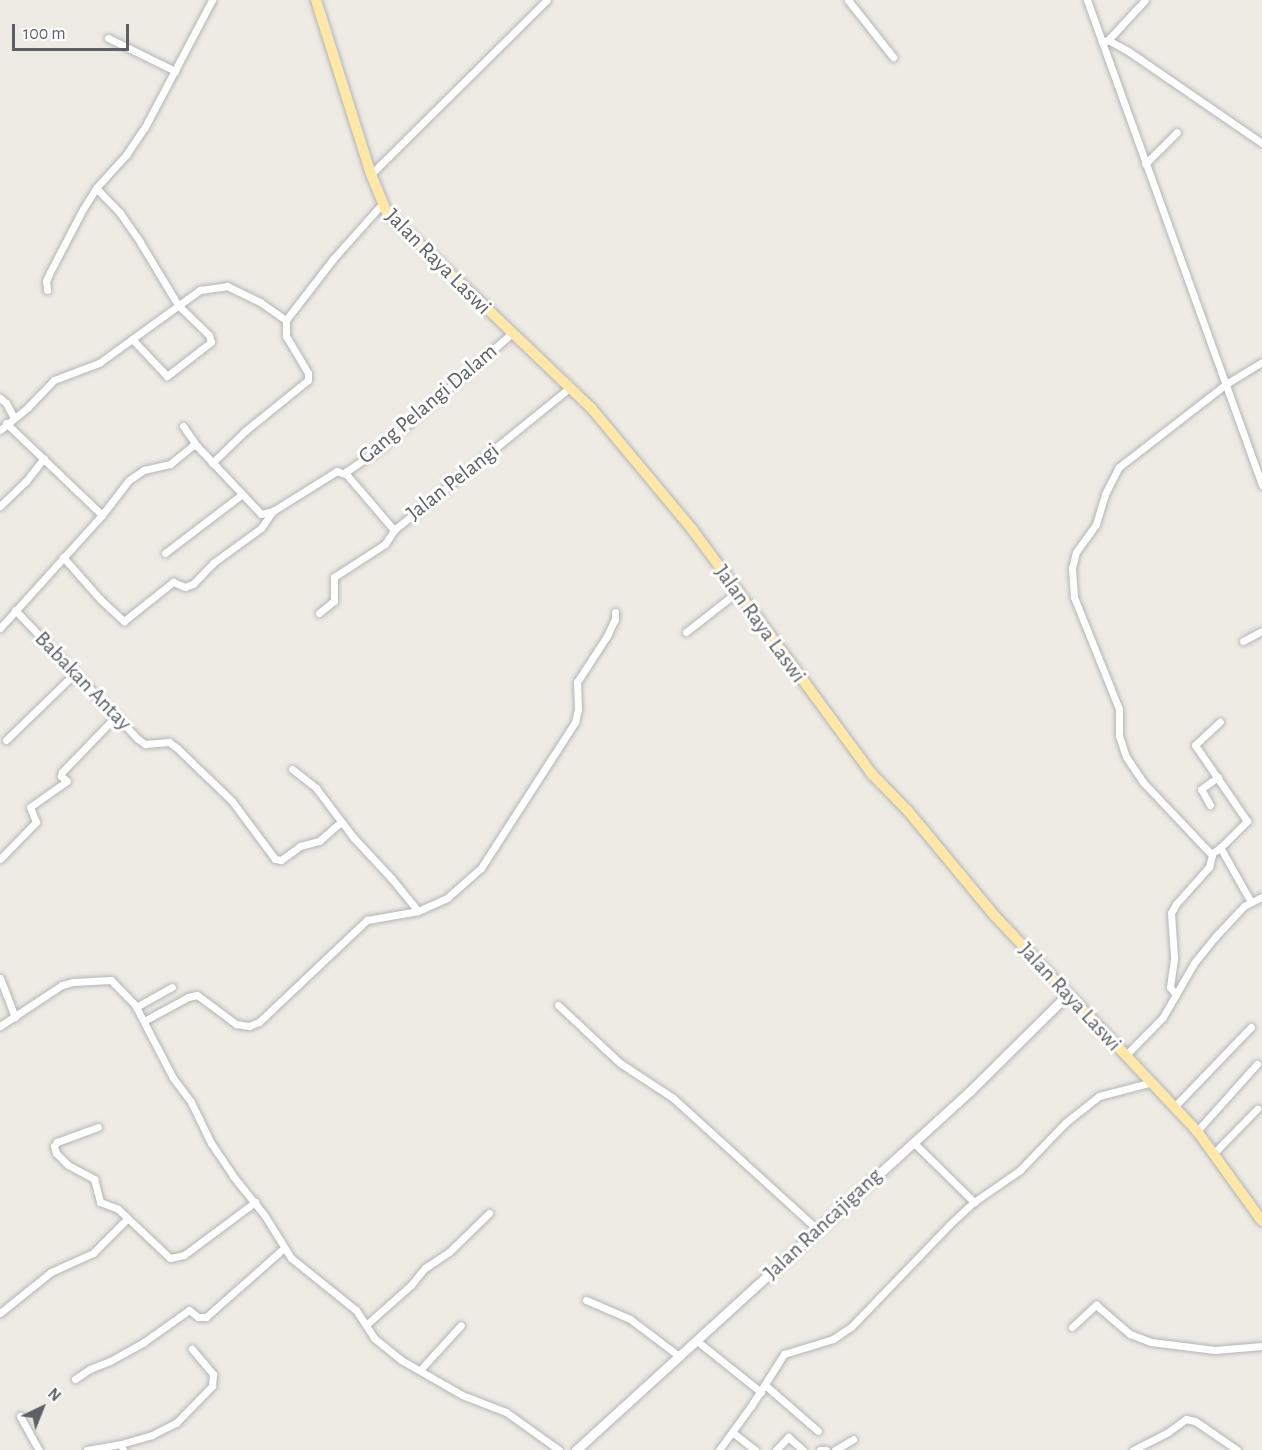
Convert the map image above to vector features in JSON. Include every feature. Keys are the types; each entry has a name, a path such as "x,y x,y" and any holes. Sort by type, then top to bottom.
{"main road":[{"name":"Jalan Raya Laswi","path":"316,0 370,174 382,204 408,236 568,389 592,409 669,498 871,773 908,811 988,908 1067,995 1197,1131 1262,1221"},
{"name":"Jalan Rancajigang","path":"576,1450 1012,1051 1067,995"}],"street":[{"path":"47,290 50,272 96,188 126,155 145,127 212,0"},
{"path":"370,174 547,0"},
{"path":"848,0 893,57"},
{"path":"1087,0 1105,41 1144,164 1262,485"},
{"path":"1105,41 1145,0"},
{"path":"108,38 175,71"},
{"path":"1105,41 1176,81 1261,140"},
{"path":"1144,164 1177,132"},
{"path":"96,188 112,203 133,232 178,305 210,337 211,342 169,376 164,375 132,339"},
{"path":"212,463 245,431 308,380 308,373 286,336 286,320 333,259 382,204"},
{"path":"0,430 54,380 99,363 200,290 227,286 260,302 286,320"},
{"name":"Gang Pelangi Dalam","path":"344,473 378,450 511,334"},
{"path":"1251,902 1216,851 1148,786 1126,757 1119,736 1118,704 1074,597 1071,580 1076,552 1096,524 1106,494 1119,467 1262,362"},
{"name":"Jalan Pelangi","path":"344,473 394,530 568,389"},
{"path":"0,398 6,403 14,418"},
{"path":"6,423 102,515"},
{"path":"183,426 212,463 261,514 273,511 337,471 344,473"},
{"path":"0,628 134,476 144,470 170,464 192,446 197,446"},
{"path":"0,506 26,481 44,458"},
{"path":"165,554 241,495"},
{"path":"63,557 100,599 124,621 173,582 185,587 193,584 213,563 261,528 273,511"},
{"path":"319,613 334,601 334,577 385,544 394,530"},
{"path":"686,632 737,592"},
{"name":"Babakan Antay","path":"15,610 74,674 145,744 173,744 232,801 259,840 278,860 300,846 319,841 341,822"},
{"path":"144,1021 188,997 197,995 236,1024 249,1026 259,1022 368,920 418,911 447,898 485,861 575,722 578,710 577,682 610,630 615,612"},
{"path":"1243,641 1262,632"},
{"path":"6,740 74,674"},
{"path":"0,859 36,822 30,807 67,781 61,776 62,772 116,716"},
{"path":"1174,992 1171,913 1176,904 1209,867 1216,851 1247,821 1196,744 1220,722"},
{"path":"292,769 312,784 341,822 418,911"},
{"path":"1210,805 1201,789 1218,777"},
{"path":"1125,1056 1163,1017 1174,992 1194,963 1239,910 1262,897"},
{"path":"0,978 15,1017"},
{"path":"0,1026 62,985 100,979 111,980 136,1007 173,1078 191,1102 212,1143 233,1176 255,1202 284,1248 303,1269 356,1310 383,1346 401,1360 421,1369 462,1395 506,1412 559,1450"},
{"path":"136,1007 171,987"},
{"path":"558,1005 620,1063 673,1098 817,1229"},
{"path":"1174,1107 1251,1027"},
{"path":"1197,1131 1257,1064"},
{"path":"718,1450 732,1432 756,1388 765,1385 784,1354 833,1339 851,1327 974,1202 1020,1170 1065,1123 1099,1096 1149,1083"},
{"path":"1214,1153 1257,1109"},
{"path":"98,1127 57,1142 55,1150 68,1165 94,1179 100,1202 115,1207 166,1256 176,1258 205,1240 255,1202"},
{"path":"913,1142 974,1202"},
{"path":"366,1325 411,1285 425,1268 449,1252 489,1213"},
{"path":"0,1313 51,1272 96,1251 127,1219"},
{"path":"75,1379 144,1342 189,1311 198,1317 206,1317 284,1248"},
{"path":"586,1300 632,1320 679,1356"},
{"path":"1072,1327 1096,1305 1130,1334 1151,1342 1215,1350 1262,1346"},
{"path":"421,1369 461,1325"},
{"path":"697,1341 756,1388"},
{"path":"87,1450 122,1447 176,1423 212,1386 213,1374 192,1348"},
{"path":"765,1385 818,1431"},
{"path":"20,1416 39,1450"},
{"path":"1133,1450 1168,1432 1186,1419 1191,1419 1237,1450"},
{"path":"732,1432 755,1450"},
{"path":"776,1450 788,1437 803,1450"},
{"path":"835,1450 853,1439"},
{"path":"820,1450 826,1450"}]}
